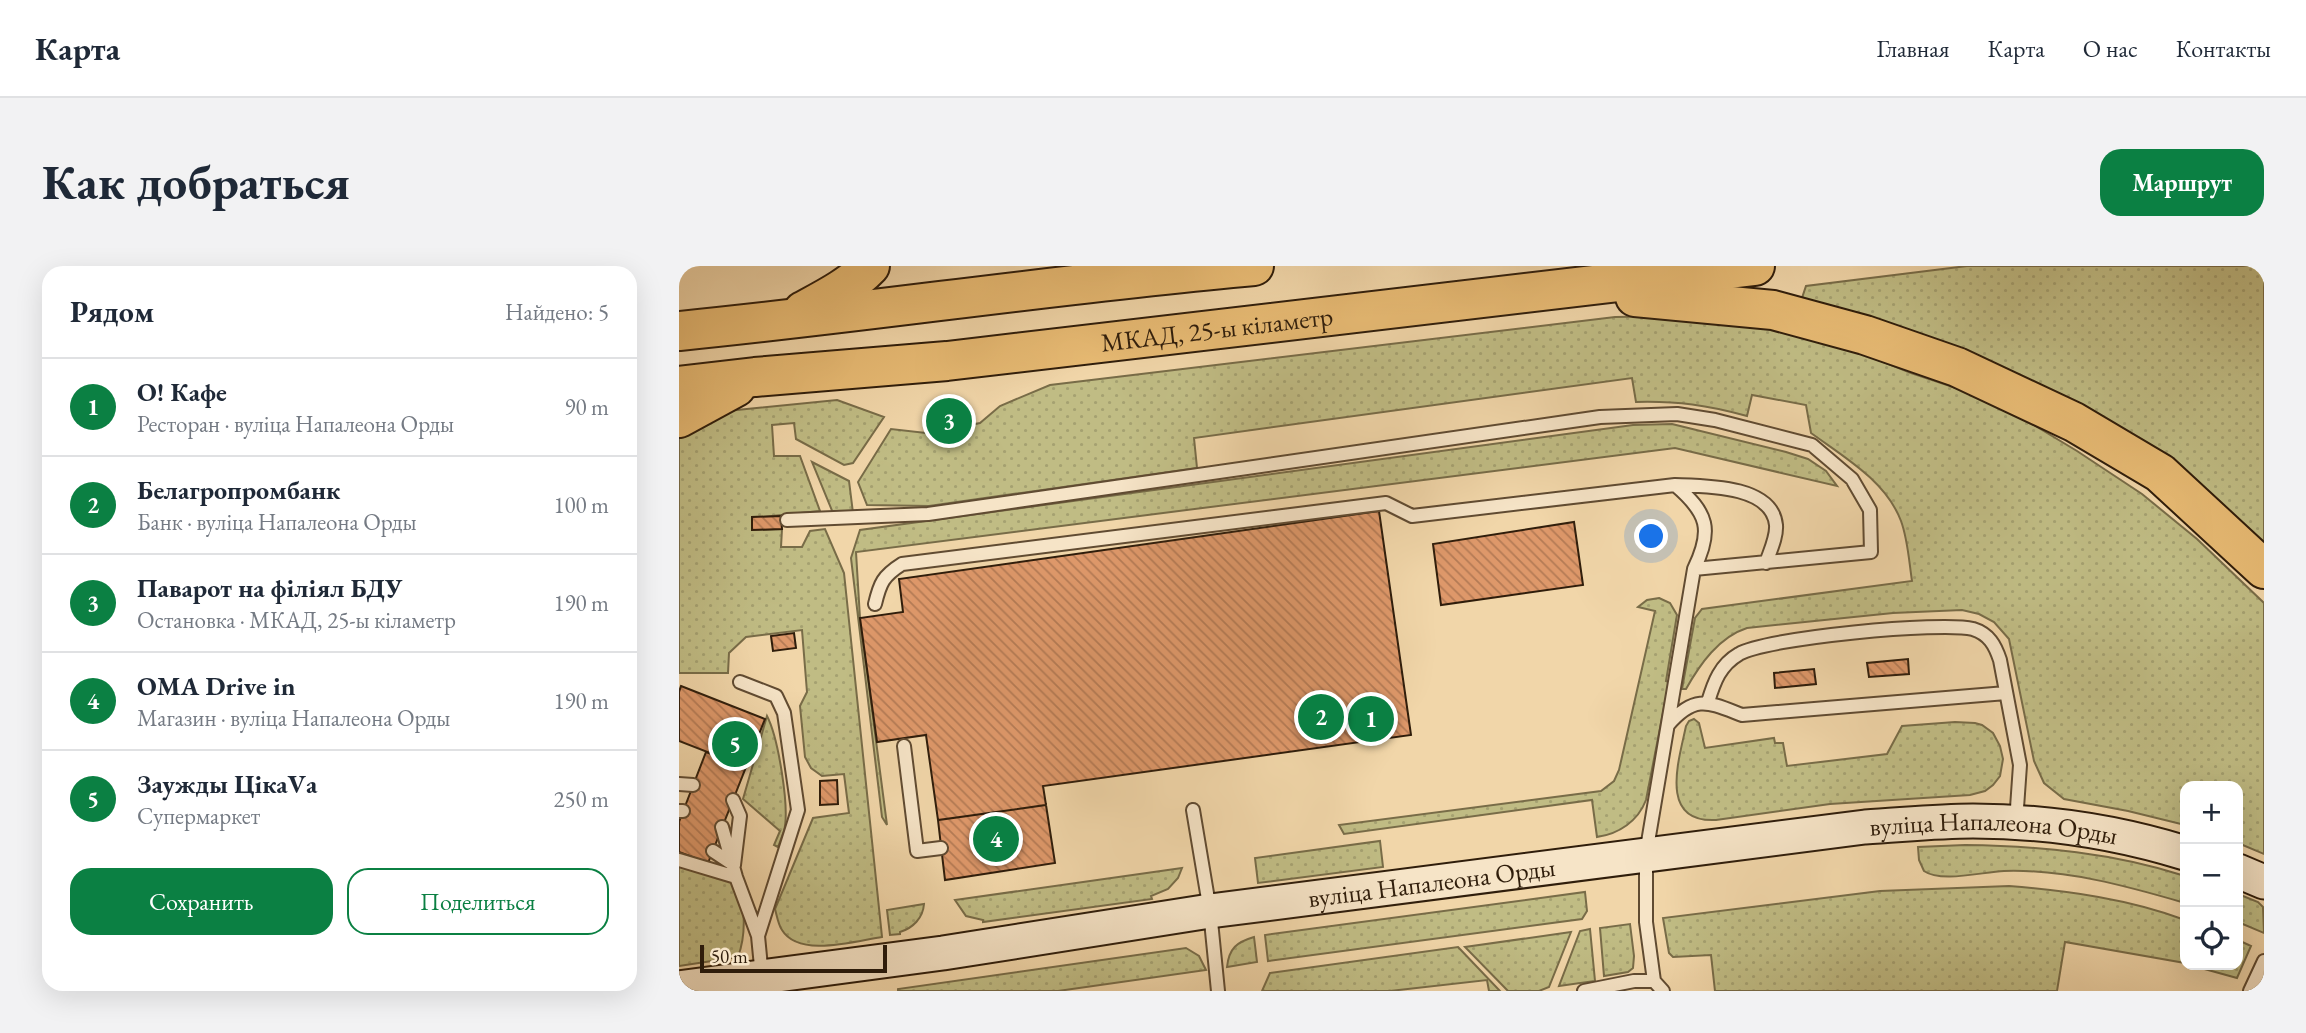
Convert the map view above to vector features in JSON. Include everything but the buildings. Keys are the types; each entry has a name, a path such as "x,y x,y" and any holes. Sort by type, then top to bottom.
{"highway":[{"path":"786,320 840,291 858,279 870,266"},
{"path":"1066,266 1133,277"},
{"path":"679,331 1133,277 1254,266"},
{"name":"МКАД, 25-ы кіламетр","path":"679,386 947,361 1755,266"},
{"path":"1560,290 1773,310 1865,335 1957,367 2074,422 2160,473 2264,569"},
{"path":"679,418 755,377"}],"street":[{"name":"вуліца Напалеона Орды","path":"679,988 763,984 1210,911 1854,828 1970,821 2016,822 2098,832 2180,852"},
{"path":"2243,873 2264,882"}],"lane":[{"path":"787,520 928,514 1600,417 1677,414 1715,420 1812,445 1852,479 1870,510 1871,552 1694,569"},
{"path":"875,604 886,574 902,564 1386,503 1412,516 1675,485 1709,486 1761,500 1772,510 1776,527 1766,563"},
{"path":"1663,991 1654,981 1646,922 1646,854 1694,569 1703,550 1705,536 1704,520 1696,502 1675,485"},
{"path":"1708,702 1716,675 1737,655 1753,648 1772,643 1843,635 1946,627 1973,629 1986,635 1996,649 2006,693 2019,765 2016,822"},
{"path":"740,682 776,696 785,713 798,810 758,936"},
{"path":"1668,725 1680,712 1708,702 1742,715 2006,693"},
{"path":"904,746 917,851 935,848"},
{"path":"679,785 693,785"},
{"path":"733,800 740,816 735,871"},
{"path":"1193,810 1210,911 1218,991"},
{"path":"722,827 758,936 763,984"},
{"path":"713,851 735,871"},
{"path":"679,860 735,871"},
{"path":"2250,991 2264,961"},
{"path":"1584,991 1654,981"}],"shaded area":[{"path":"1967,266 2264,266 2264,556 2199,498 1839,314 1802,298 1806,286"},
{"path":"1679,316 1762,327 1851,349 1977,395 2077,451 2142,494 2197,539 2264,603 2264,854 2243,845 2243,781 2180,781 2180,824 2064,799 2044,783 2034,761 2009,639 1994,622 1979,614 1962,610 1893,613 1747,628 1719,645 1697,670 1686,689 1682,689 1695,618 1702,609 1912,581 1905,536 1894,507 1863,471 1811,433 1806,405 1752,395 1747,416 1692,404 1636,402 1632,378 1194,438 1197,468 929,506 867,505 858,482 891,429 926,433 980,423 1000,406 1050,385 1615,317"},
{"path":"837,400 884,417 853,463 844,465 796,439 794,423 772,425 774,456 800,456 820,511 752,518 753,530 782,529 781,547 802,547 810,531 825,529 844,573 882,937 814,946 790,939 781,928 775,909 813,818 849,813 844,774 822,776 811,768 805,757 800,706 807,692 802,630 746,637 729,653 728,673 679,673 679,434 727,411"},
{"path":"1672,424 1808,459 1826,471 1837,486 1675,448 856,552 860,618 887,825 882,817 851,558 860,530 1633,425"},
{"path":"812,462 849,481 853,513 833,513"},
{"path":"1659,598 1670,603 1677,615 1666,681 1669,682 1646,800 1638,814 1627,825 1613,833 1597,837 1592,800 1344,834 1339,825 1601,791 1614,781 1619,770 1655,611 1638,607 1647,600"},
{"path":"767,716 775,740 784,790 784,831 778,847 774,845 780,831 743,799"},
{"path":"1694,719 1699,723 1705,748 1774,738 1775,743 1783,743 1787,766 1887,754 1902,726 1955,722 1982,725 1993,733 2003,759 2000,776 1993,785 1985,791 1970,795 1830,804 1716,820 1698,818 1686,811 1679,801 1677,787 1677,771 1686,726"},
{"path":"1380,841 1383,867 1258,883 1255,858"},
{"path":"1918,847 2021,847 2104,856 2180,875 2180,902 2118,885 2050,873 2004,871 1951,877 1931,874 1924,871 1919,860"},
{"path":"679,862 724,875 735,884 742,904 744,927 738,957 679,966"},
{"path":"1182,868 1178,878 1168,889 1151,896 1152,899 983,922 966,916 955,900"},
{"path":"2009,886 2099,897 2142,907 2180,918 2180,962 2065,942 2057,991 1715,991 1711,955 1673,957 1669,953 1663,918 1880,891"},
{"path":"1585,892 1587,911 1582,919 1268,961 1265,935"},
{"path":"2243,896 2263,907 2264,933 2243,924"},
{"path":"924,904 922,914 913,925 900,934 890,935 887,910"},
{"path":"1630,924 1633,968 1628,972 1604,976 1600,928"},
{"path":"1590,929 1595,981 1559,986 1580,931"},
{"path":"1571,932 1549,987 1539,991 1508,991 1465,947"},
{"path":"1254,937 1257,962 1227,967 1235,947"},
{"path":"2243,942 2251,946 2243,964"},
{"path":"1458,947 1500,991 1489,991 1487,980 1390,991 1262,991 1270,973"},
{"path":"1186,948 1199,956 1206,970 1058,991 898,991 898,989"},
{"path":"2208,970 2240,970 2237,978"}],"place":[{"name":"Паварот на філіял БДУ","path":"949,421"},
{"name":"Белагропромбанк","path":"1321,717"},
{"name":"О! Кафе","path":"1371,719"},
{"name":"Заужды ЦікаVа","path":"735,744"},
{"name":"OMA Drive in","path":"996,839"}]}
